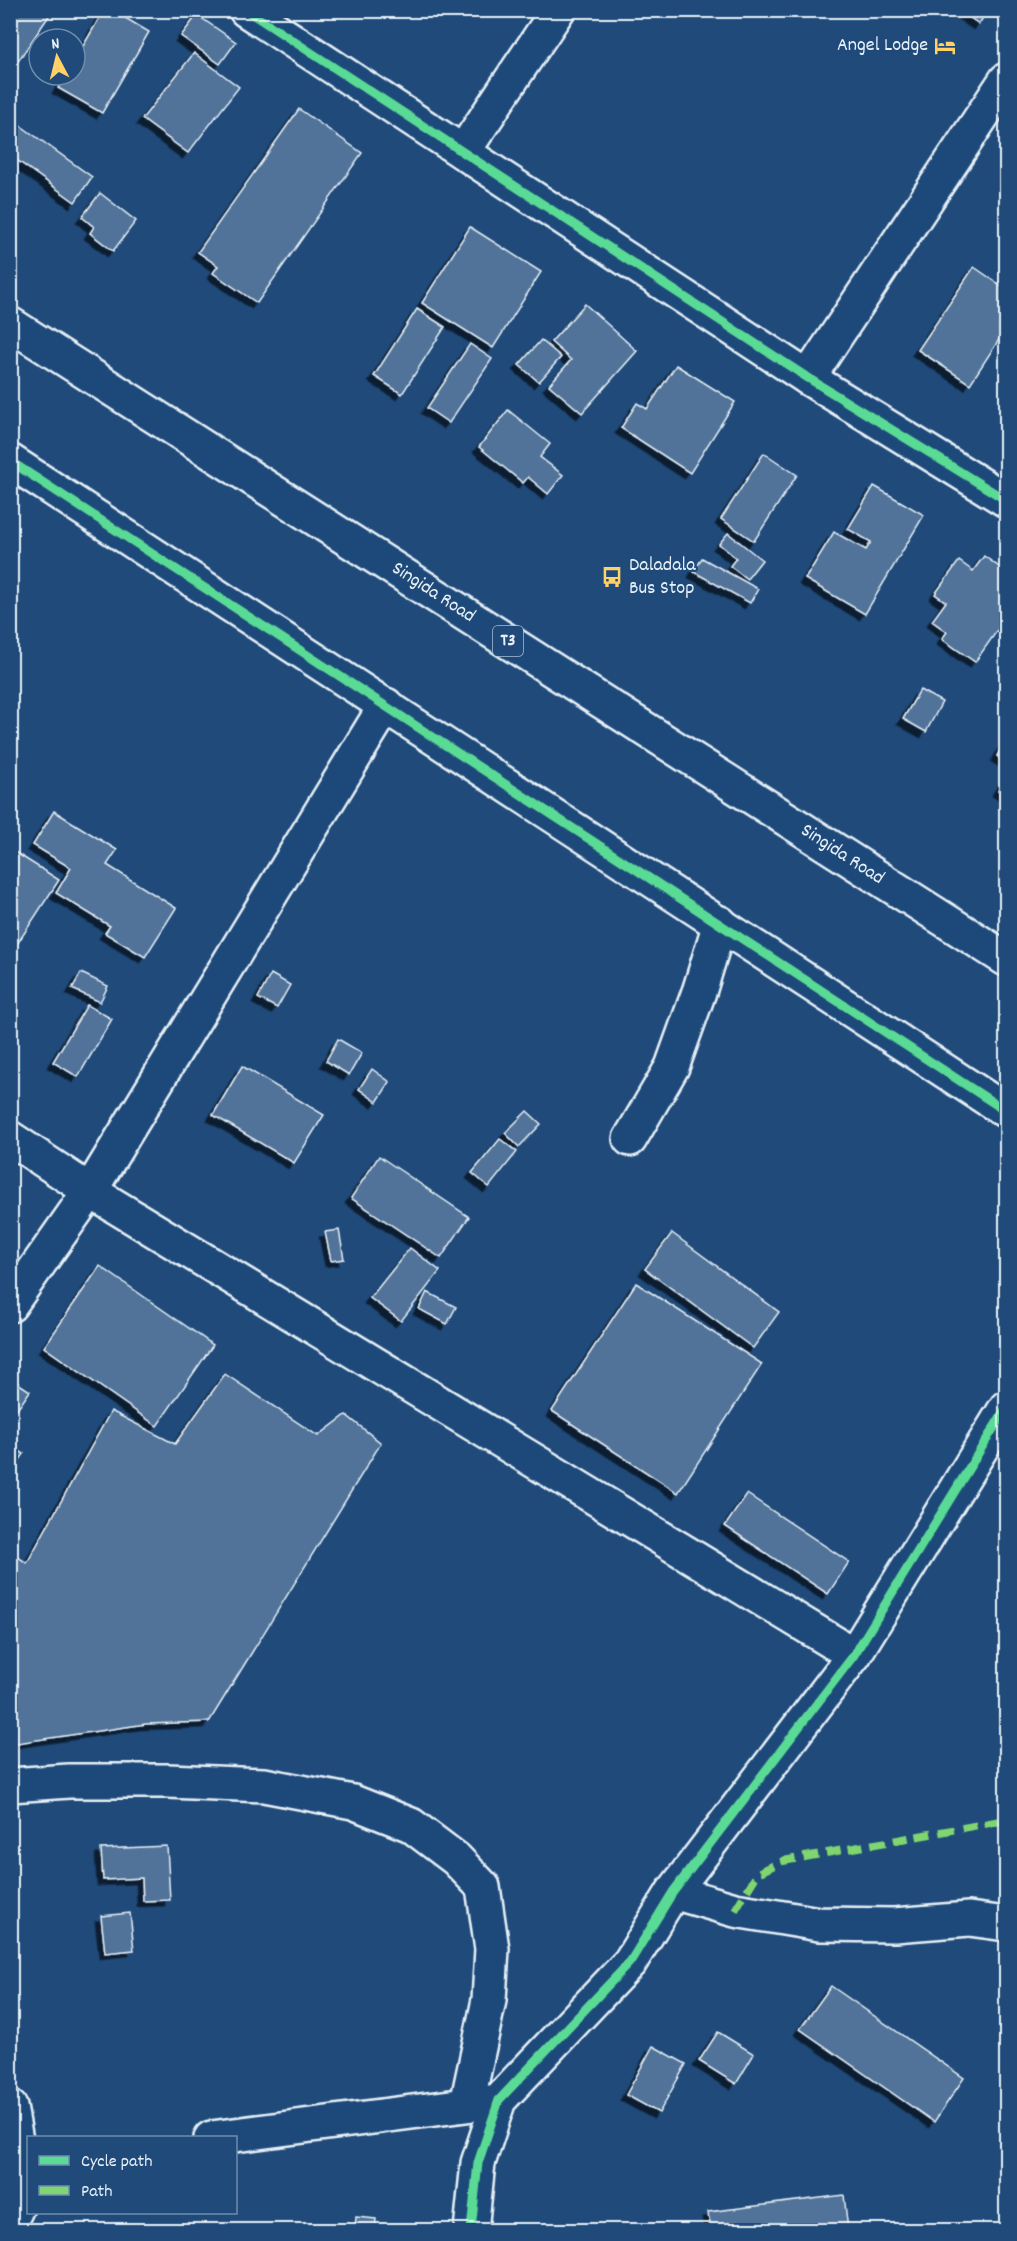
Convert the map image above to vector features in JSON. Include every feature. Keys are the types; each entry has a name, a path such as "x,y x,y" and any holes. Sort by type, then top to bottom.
{"main road":[{"path":"246,10 808,378 1006,500"},
{"path":"463,152 558,10"},
{"path":"808,378 1006,80"},
{"name":"Singida Road","path":"10,324 1006,959"},
{"path":"10,462 1006,1111"},
{"path":"10,1305 90,1191 386,705"},
{"path":"630,1139 672,1067 700,989 720,923"},
{"path":"10,1138 90,1191 854,1655"},
{"path":"227,2136 483,2102 630,1962 673,1892 854,1655 1006,1408"},
{"path":"10,1785 69,1780 168,1780 264,1785 353,1802 411,1825 456,1859 483,1887 492,1949 489,2000 479,2056 483,2102 471,2230"},
{"path":"673,1892 735,1910 819,1924 894,1925 969,1919 1006,1924"},
{"path":"10,2107 27,2189 10,2222"}],"building":[{"path":"10,10 53,10 41,27 27,27 27,48 10,73"},
{"path":"104,10 112,10 149,32 102,113 58,88 87,87 87,39"},
{"path":"959,10 988,10 979,24"},
{"path":"197,15 236,42 220,64 181,36"},
{"path":"194,53 239,87 188,153 142,119"},
{"path":"299,109 362,153 257,303 213,273 218,266 198,252"},
{"path":"10,118 92,177 75,202 10,155"},
{"path":"100,193 136,221 113,251 90,233 94,227 82,217"},
{"path":"470,227 541,272 493,348 422,303"},
{"path":"974,267 1006,289 1006,329 970,384 918,350"},
{"path":"585,304 637,351 582,413 549,385 571,360 551,342"},
{"path":"417,309 445,327 402,394 374,376"},
{"path":"541,340 561,357 539,382 519,365"},
{"path":"470,344 492,359 449,423 427,408"},
{"path":"676,365 735,402 690,473 621,428 637,403 647,409"},
{"path":"508,410 550,444 540,457 563,475 548,494 528,477 523,483 479,447"},
{"path":"764,453 797,475 754,541 721,519"},
{"path":"874,486 924,515 865,614 805,579 834,532 866,550 871,542 848,529"},
{"path":"728,533 762,560 747,579 730,566 736,558 719,544"},
{"path":"984,556 1006,572 1006,618 975,662 942,639 947,632 932,621 946,602 935,594 959,561 973,571"},
{"path":"702,558 758,589 750,603 694,572"},
{"path":"920,690 942,702 926,732 903,719"},
{"path":"1006,740 1006,762 997,756"},
{"path":"1006,776 1006,796 998,790"},
{"path":"54,811 117,850 107,865 176,908 145,957 105,933 110,926 56,893 71,868 33,845"},
{"path":"10,849 59,880 10,955"},
{"path":"81,973 108,986 100,1002 72,989"},
{"path":"271,974 290,985 277,1008 258,998"},
{"path":"87,1005 112,1019 78,1077 53,1062"},
{"path":"338,1039 362,1053 349,1075 326,1061"},
{"path":"242,1066 324,1115 294,1163 213,1115"},
{"path":"372,1069 390,1082 377,1102 359,1089"},
{"path":"527,1111 541,1124 519,1147 505,1133"},
{"path":"500,1139 517,1152 489,1187 472,1173"},
{"path":"379,1156 469,1217 441,1258 351,1198"},
{"path":"339,1230 344,1259 331,1261 325,1232"},
{"path":"672,1233 779,1312 753,1348 645,1269"},
{"path":"410,1248 440,1271 401,1321 370,1298"},
{"path":"100,1266 213,1345 157,1426 44,1347"},
{"path":"636,1283 762,1364 678,1493 552,1411"},
{"path":"427,1292 456,1307 447,1324 419,1309"},
{"path":"225,1374 318,1436 346,1415 381,1443 209,1722 146,1724 10,1744 10,1552 27,1563 111,1411 175,1444"},
{"path":"10,1378 30,1391 10,1420"},
{"path":"10,1445 24,1454 10,1474"},
{"path":"747,1494 849,1562 828,1594 725,1526"},
{"path":"167,1846 170,1900 143,1901 142,1878 103,1880 101,1849"},
{"path":"130,1913 134,1950 105,1953 101,1916"},
{"path":"831,1986 964,2078 934,2122 800,2029"},
{"path":"718,2032 754,2054 736,2084 699,2061"},
{"path":"653,2046 686,2064 659,2113 626,2095"},
{"path":"844,2195 848,2230 710,2230 708,2212"},
{"path":"356,2217 376,2219 375,2230 355,2230"}],"marked path":[{"path":"735,1910 758,1873 783,1861 1006,1820"}],"cycle path":[{"path":"246,10 808,378 1006,500"},
{"path":"10,461 1006,1111"},
{"path":"471,2230 478,2163 499,2100 630,1962 673,1892 854,1655 1006,1408"}],"place":[{"name":"Angel Lodge","path":"945,46"},
{"name":"Daladala Bus Stop","path":"612,577"}]}
